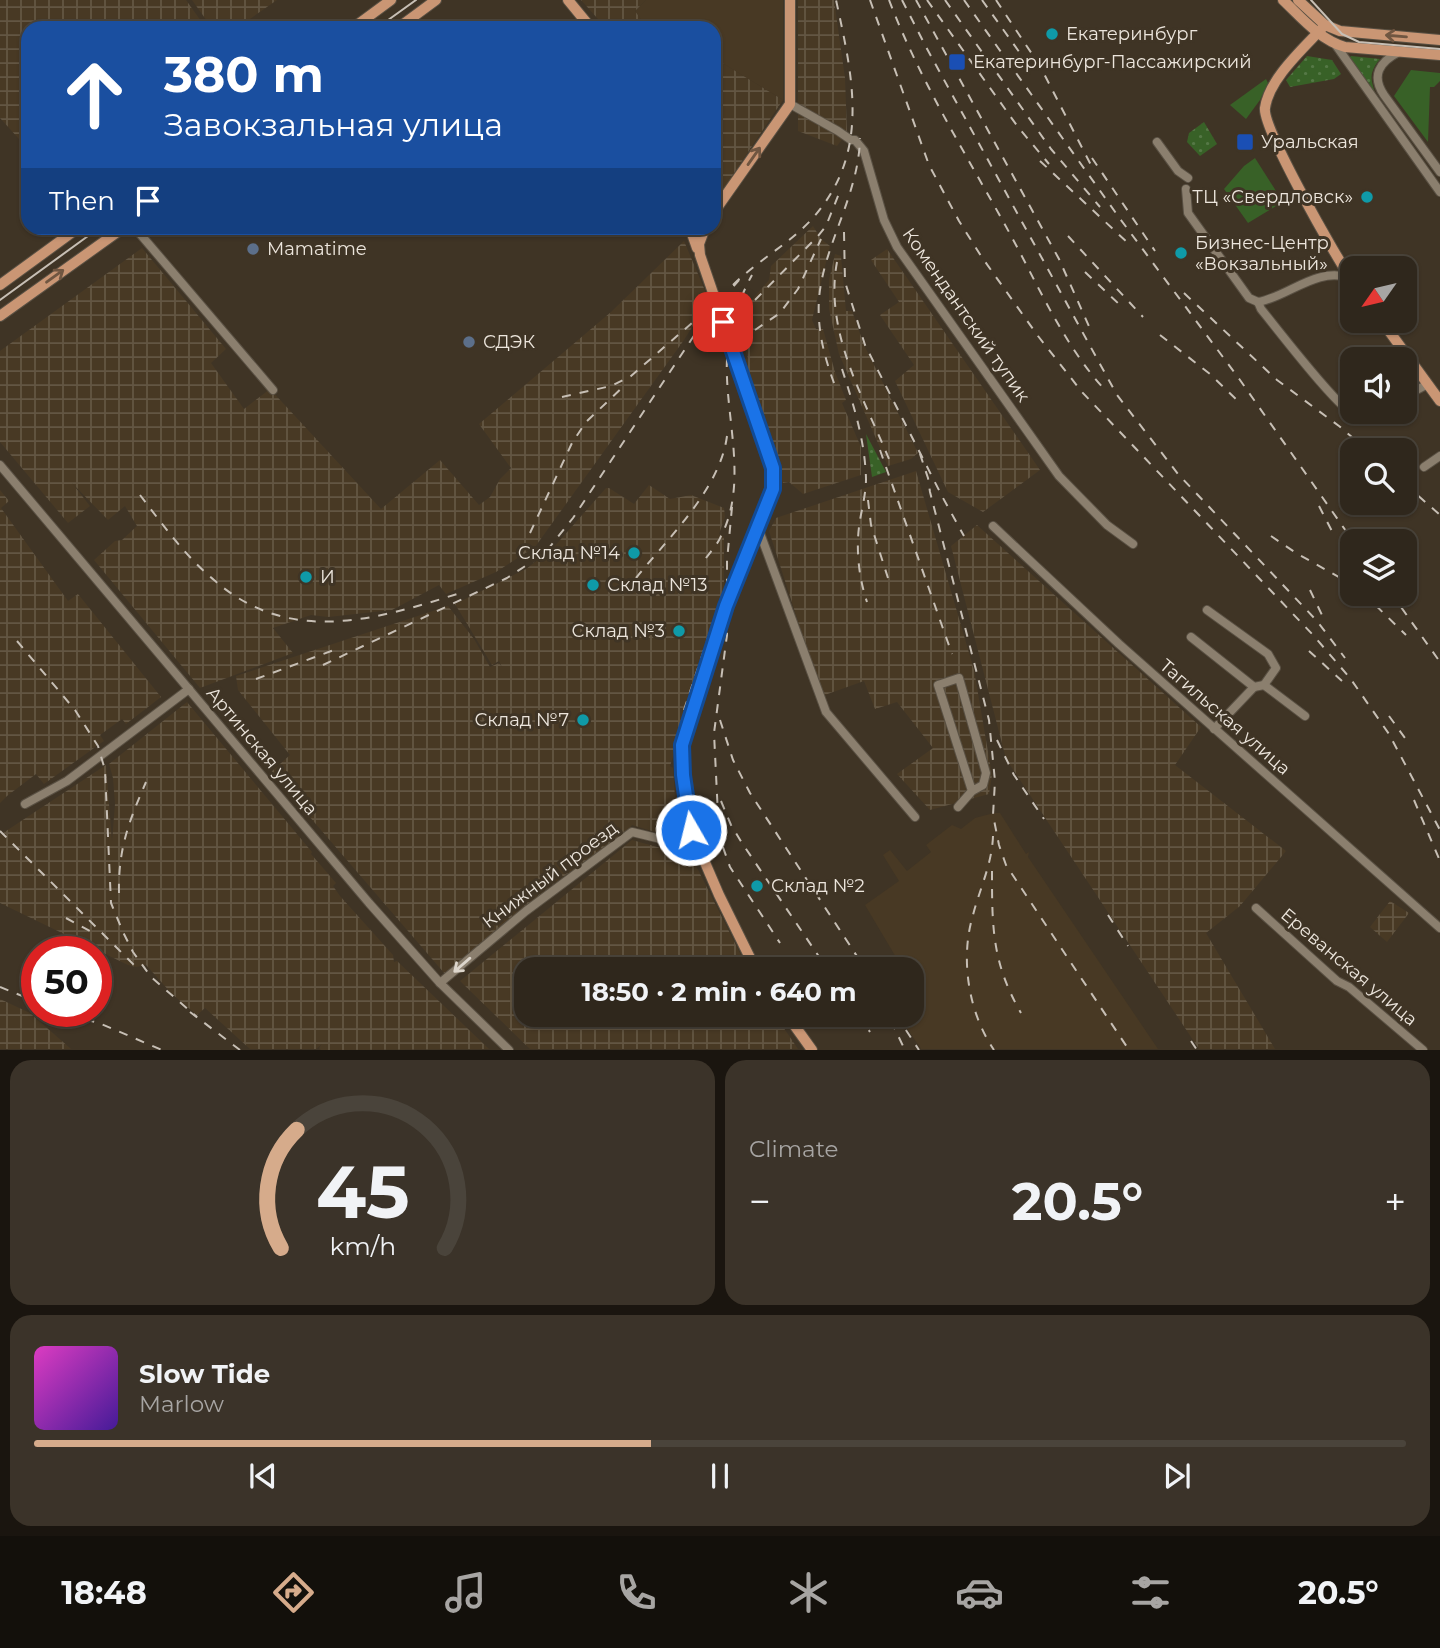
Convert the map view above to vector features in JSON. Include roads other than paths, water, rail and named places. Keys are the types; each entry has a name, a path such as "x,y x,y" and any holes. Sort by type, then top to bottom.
{"main road":[{"path":"362,21 391,0"},
{"path":"568,0 585,21"},
{"path":"721,202 790,104 790,0"},
{"path":"1283,0 1322,29 1440,40"},
{"path":"1298,0 1335,44 1440,55"},
{"path":"407,21 433,1"},
{"path":"1322,29 1276,82 1268,96 1265,113 1281,154 1340,260"},
{"path":"0,285 68,235"},
{"path":"0,316 113,235"},
{"path":"693,235 773,468 773,489 726,606 682,745 683,775 691,830 750,957"},
{"path":"700,255 699,244 702,235"},
{"path":"1391,333 1440,401"},
{"path":"796,1027 812,1049"}],"street":[{"path":"1335,44 1440,192"},
{"path":"1400,51 1385,60 1377,72 1377,83 1440,172"},
{"path":"1375,102 1384,95"},
{"name":"Комендантский тупик","path":"790,104 855,140 864,151 884,220 897,247 1061,479 1107,524 1133,544"},
{"path":"1157,142 1178,171 1188,178"},
{"path":"1186,189 1188,213 1243,289 1258,302 1318,380 1340,403"},
{"path":"141,235 273,390"},
{"path":"1258,302 1312,280 1340,275"},
{"path":"1417,390 1428,384"},
{"path":"1424,467 1440,456"},
{"name":"Артинская улица","path":"0,464 354,886 440,983 509,1049"},
{"path":"757,525 826,712 915,817"},
{"name":"Тагильская улица","path":"993,526 1119,644 1440,928"},
{"path":"1207,610 1268,654 1276,668 1264,685 1254,687 1214,729"},
{"path":"1191,637 1254,687"},
{"path":"958,807 972,791 983,785 986,773 959,678 938,685 972,791"},
{"path":"1264,685 1305,716"},
{"path":"25,804 67,781 189,689"},
{"name":"Книжный проезд","path":"440,983 526,911 632,832 666,840 691,830"},
{"name":"Ереванская улица","path":"1256,908 1337,981 1349,987 1423,1049"}],"tram line":[{"path":"387,21 416,0"},
{"path":"1311,0 1342,34 1359,42 1440,49"},
{"path":"0,300 89,235"}],"railway":[{"path":"733,285 812,219 831,194 843,168 850,141 851,86 836,0"},
{"path":"870,0 929,165 981,256 1082,392 1313,635 1350,678 1389,734 1440,830"},
{"path":"889,0 930,89 1064,335 1106,391"},
{"path":"902,0 1117,395 1178,474 1317,621 1345,658"},
{"path":"916,0 1059,259 1092,333"},
{"path":"927,0 1018,127 1049,164"},
{"path":"945,0 1051,149 1100,207"},
{"path":"964,0 1118,216 1240,380 1345,529"},
{"path":"982,0 1030,67"},
{"path":"996,0 1040,66 1093,169"},
{"path":"834,383 822,342 819,299 827,260 854,180 860,138"},
{"path":"1092,158 1155,251"},
{"path":"1040,161 1129,244"},
{"path":"755,300 826,226 840,191"},
{"path":"844,232 845,282 865,345 964,536"},
{"path":"1068,236 1143,317"},
{"path":"755,330 780,313 798,289 821,239"},
{"path":"837,262 834,288 841,338 848,363 889,459"},
{"path":"1085,272 1120,305"},
{"path":"706,558 720,539 729,518 733,498 734,458 727,378 728,351 736,312 752,275"},
{"path":"323,665 507,578 549,548 573,518 703,322 739,280"},
{"path":"1184,293 1277,380 1353,438"},
{"path":"562,397 611,386 631,376 700,316"},
{"path":"1160,335 1210,374 1241,404"},
{"path":"842,369 864,451 866,485 858,546 860,574 867,602"},
{"path":"530,533 572,443 586,422 626,384"},
{"path":"636,578 704,493 722,456 727,436"},
{"path":"880,450 952,654"},
{"path":"920,454 989,720 995,781 993,815 1006,865 1129,1050"},
{"path":"140,495 203,571 242,600 271,613 301,620 331,622 362,619 457,594"},
{"path":"1417,495 1440,515"},
{"path":"868,500 871,525 888,578"},
{"path":"1319,506 1335,537"},
{"path":"732,507 727,561 727,635 714,733 719,836 730,867 780,943"},
{"path":"1271,536 1340,578"},
{"path":"1310,590 1322,615"},
{"path":"684,710 722,596"},
{"path":"1376,606 1406,635"},
{"path":"1400,606 1440,662"},
{"path":"17,641 75,710 98,746 105,770 111,903 123,932 151,977 197,1017"},
{"path":"256,679 334,650"},
{"path":"1309,651 1342,681"},
{"path":"1389,716 1405,738"},
{"path":"720,720 733,760 750,793 857,957"},
{"path":"997,740 1014,775 1044,819"},
{"path":"119,893 120,863 126,836 146,782"},
{"path":"1414,800 1440,861"},
{"path":"721,801 742,843 819,957"},
{"path":"0,831 134,965"},
{"path":"993,836 988,866 969,932 967,967 978,1019 994,1050"},
{"path":"992,871 992,910 999,961 1011,995 1021,1013"},
{"path":"1108,915 1128,946"},
{"path":"66,918 97,935"},
{"path":"0,987 21,996"},
{"path":"190,1012 240,1050"},
{"path":"108,1027 162,1050"},
{"path":"867,1027 870,1032"},
{"path":"894,1027 905,1050"},
{"path":"904,1027 919,1050"},
{"path":"1191,1041 1197,1050"}],"place":[{"name":"Екатеринбург","path":"1052,34"},
{"name":"Екатеринбург-Пассажирский","path":"957,62"},
{"name":"Уральская","path":"1245,142"},
{"name":"ТЦ «Свердловск»","path":"1367,197"},
{"name":"Mamatime","path":"253,249"},
{"name":"Бизнес-Центр «Вокзальный»","path":"1181,253"},
{"name":"СДЭК","path":"469,342"},
{"name":"Склад №14","path":"634,553"},
{"name":"И","path":"306,577"},
{"name":"Склад №13","path":"593,585"},
{"name":"Склад №3","path":"679,631"},
{"name":"Склад №7","path":"583,720"},
{"name":"Склад №2","path":"757,886"}]}
